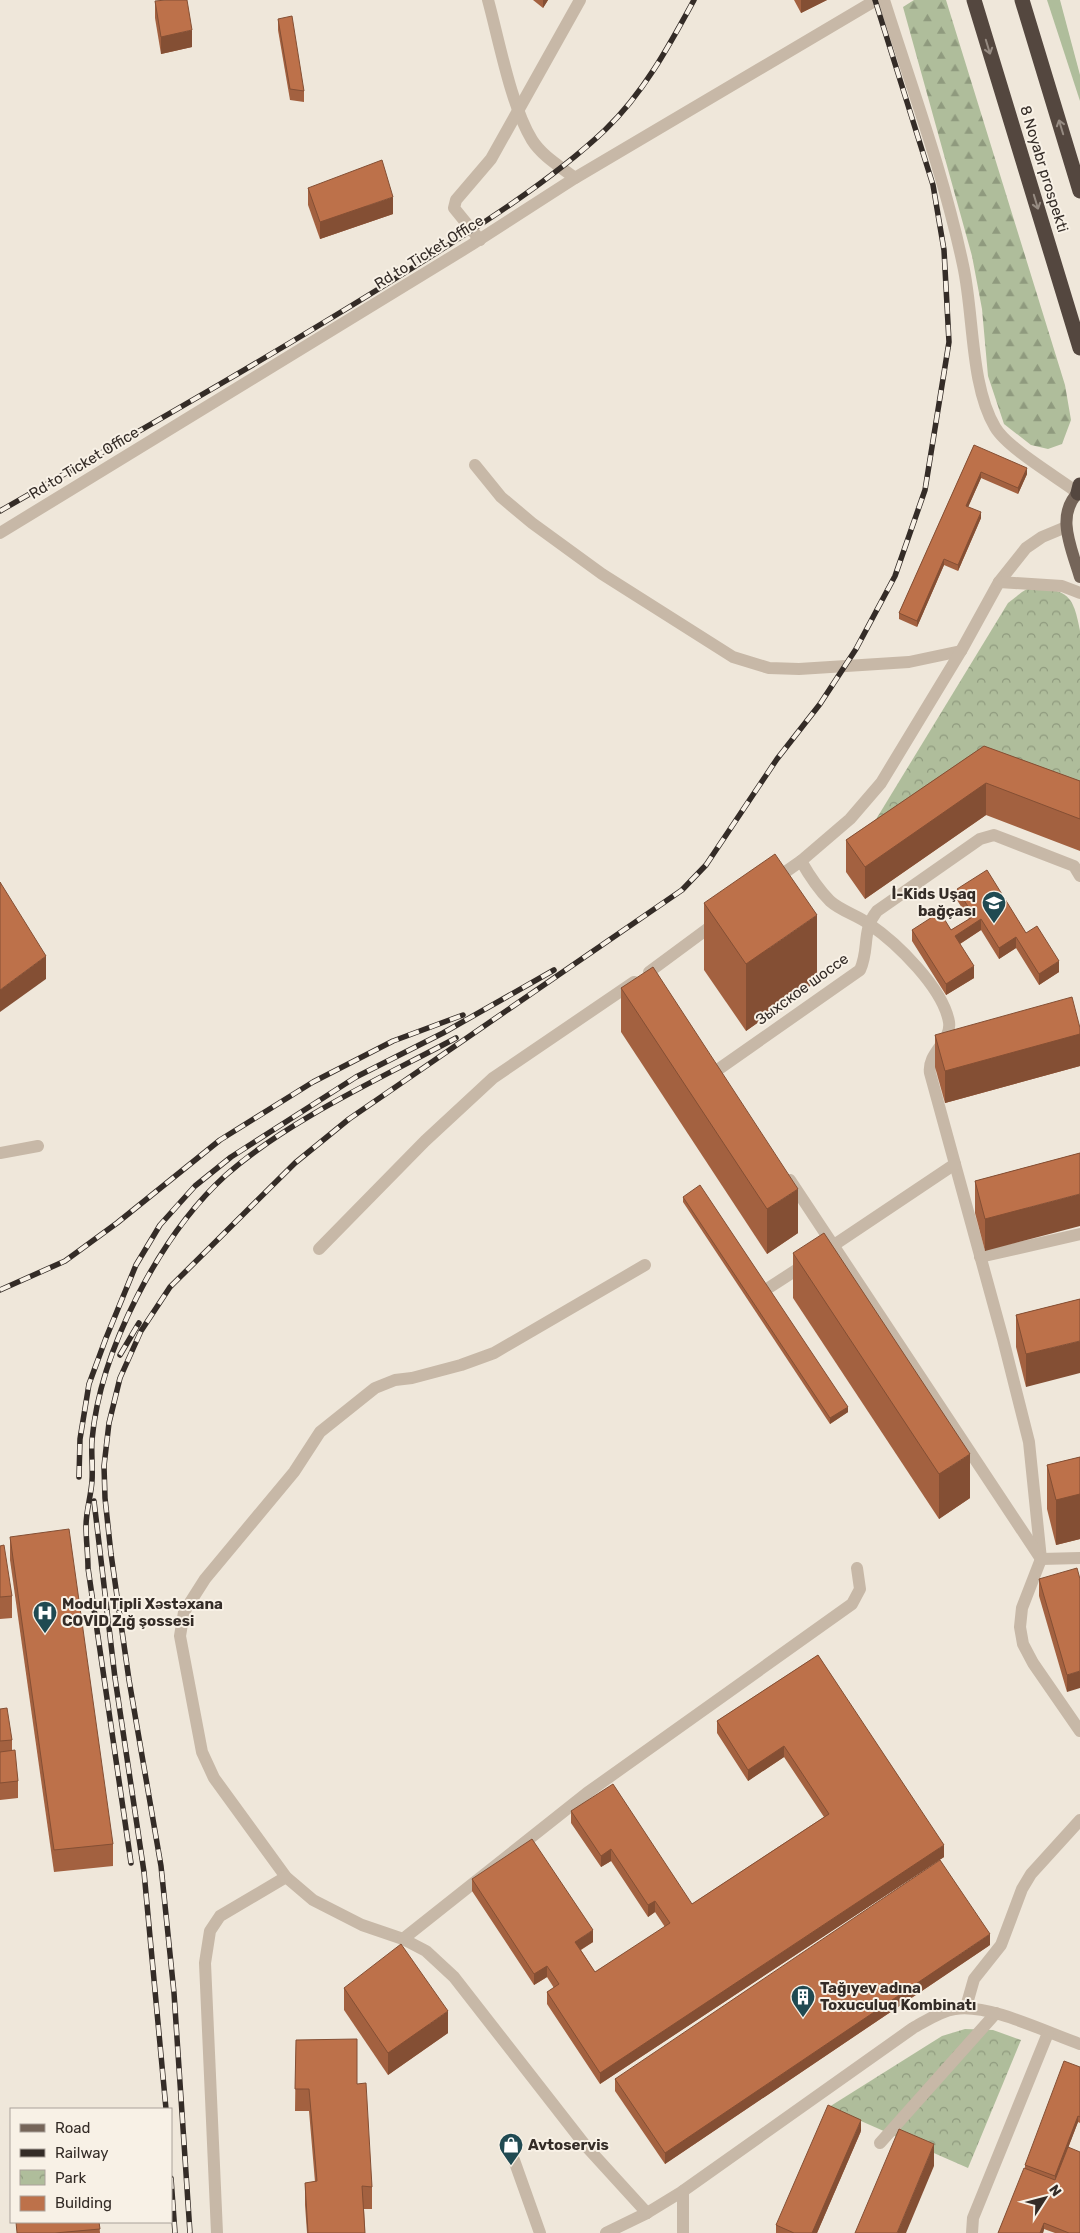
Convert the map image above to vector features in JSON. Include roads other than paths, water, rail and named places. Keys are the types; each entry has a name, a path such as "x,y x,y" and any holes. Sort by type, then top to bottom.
{"highway":[{"name":"8 Noyabr prospekti","path":"974,0 1080,348"},
{"name":"8 Noyabr prospekti","path":"1022,0 1076,161 1079,181"}],"main road":[{"path":"1079,490 1068,509 1066,527 1080,577"}],"street":[{"path":"488,0 519,112 532,141 575,178"},
{"path":"480,240 454,208 456,200 491,159 580,0"},
{"name":"Rd to Ticket Office","path":"0,533 480,240 575,178 876,0"},
{"path":"884,0 944,186 964,267 981,388 987,413 996,430 1008,442 1079,490"},
{"path":"475,465 501,497 532,523 610,579 734,657 770,668 799,669 909,662 961,651"},
{"path":"761,890 801,861 850,819 881,783 961,651 999,582 1026,548 1042,537 1066,527"},
{"path":"999,582 1062,586 1080,593"},
{"path":"868,923 877,911 980,839 994,835 1074,866 1080,876"},
{"path":"801,861 813,882 831,902 868,923 897,945 917,966 946,1011 952,1036 928,1063 980,1257 1008,1337 1029,1442 1041,1559 1022,1608 1020,1627 1023,1644 1080,1731"},
{"path":"319,1249 425,1141 493,1078 648,972 729,913"},
{"name":"Зыхское шоссе","path":"716,1070 860,970 866,958 868,923"},
{"path":"648,972 660,988"},
{"path":"0,1153 38,1146"},
{"path":"770,1287 955,1164"},
{"path":"780,1166 1041,1559"},
{"path":"980,1257 1080,1234"},
{"path":"645,1266 494,1353 461,1365 412,1378 395,1380 374,1388 320,1432 294,1472 206,1579 184,1612 180,1636 202,1752 214,1778 286,1877 313,1900 362,1925 403,1939 426,1951 454,1978 585,2145 647,2213"},
{"path":"1041,1559 1080,1559"},
{"path":"403,1939 587,1793 852,1604 860,1589 857,1568"},
{"path":"966,2008 974,1979 1001,1945 1022,1889 1031,1874 1080,1820"},
{"path":"217,2233 205,1963 210,1931 220,1916 286,1877"},
{"path":"606,2233 647,2213 683,2191 913,2028 953,2009 966,2008 996,2013 1080,2044"},
{"path":"880,2143 996,2013"},
{"path":"972,2233 973,2218 1048,2032"},
{"path":"514,2160 540,2233"},
{"path":"683,2191 683,2233"}],"railway":[{"path":"0,511 352,306 533,189 583,150 619,116 654,69 694,0"},
{"path":"190,2233 174,1993 161,1866 129,1680 105,1498 104,1466 109,1423 120,1378 141,1331 170,1287 295,1163 349,1119 682,890 706,865 777,759 820,704 856,649 895,576 925,490 949,342 944,250 933,185 875,0"},
{"path":"79,1477 80,1439 89,1384 106,1338 136,1265 160,1225 195,1186 231,1157 356,1077 443,1033 554,970"},
{"path":"0,1290 65,1261 117,1223 220,1140 313,1082 393,1041 463,1015"},
{"path":"131,1863 88,1568 86,1531 92,1481 92,1440 97,1405 107,1369 121,1332 137,1296 178,1229 226,1175 278,1136 337,1100 456,1038"},
{"path":"120,1355 139,1323"},
{"path":"94,1501 115,1678 144,1872 166,2108"},
{"path":"172,2192 175,2233"}],"place":[{"name":"İ-Kids Uşaq bağçası","path":"994,924"},
{"name":"Modul Tipli Xəstəxana COVID Zığ şossesi","path":"45,1634"},
{"name":"Tağıyev adına Toxuculuq Kombinatı","path":"803,2018"},
{"name":"Avtoservis","path":"511,2166"}]}
